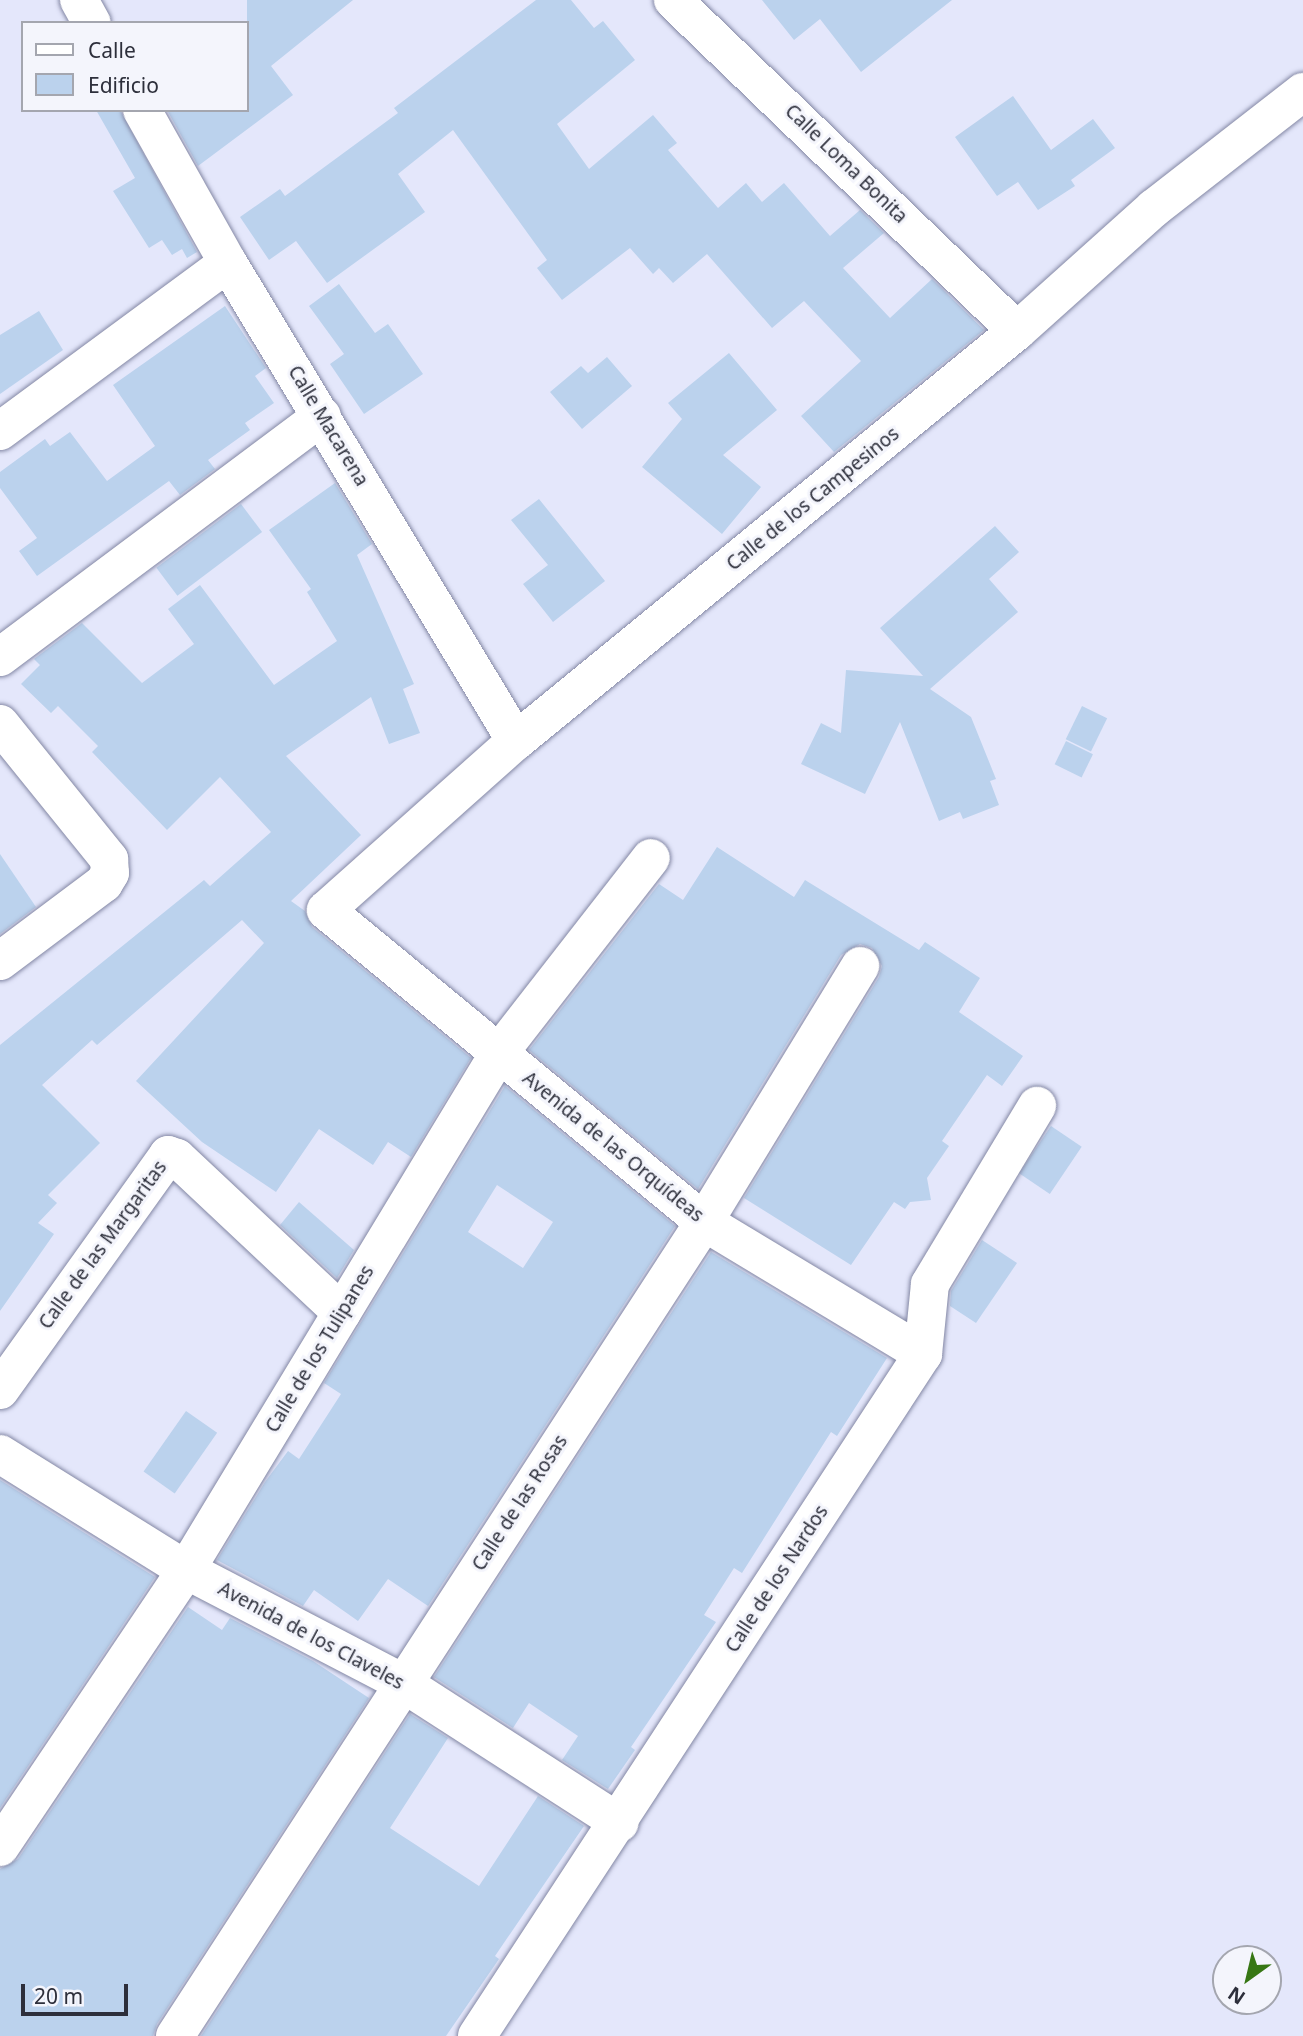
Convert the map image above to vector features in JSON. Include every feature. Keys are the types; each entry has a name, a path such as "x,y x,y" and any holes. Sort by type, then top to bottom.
{"street":[{"path":"79,0 91,21"},
{"name":"Calle Loma Bonita","path":"673,0 1017,331"},
{"name":"Calle de los Campesinos","path":"327,909 516,741 1017,331 1154,208 1303,92"},
{"name":"Calle Macarena","path":"143,112 228,263 323,416 516,741"},
{"path":"0,431 228,263"},
{"path":"0,657 323,416"},
{"path":"0,723 109,859 110,873 104,883 0,961"},
{"name":"Calle de los Tulipanes","path":"0,1847 186,1570 499,1053 651,859"},
{"name":"Avenida de las Orquídeas","path":"327,909 704,1222 923,1354"},
{"name":"Calle de las Rosas","path":"175,2036 401,1682 704,1222 860,967"},
{"name":"Calle de los Nardos","path":"477,2036 620,1823 923,1354 930,1284 1037,1106"},
{"name":"Calle de las Margaritas","path":"0,1390 168,1155 177,1158 342,1313"},
{"name":"Avenida de los Claveles","path":"0,1454 186,1570 401,1682 620,1823"}],"building":[{"path":"247,0 353,0 271,66 293,95 198,166 168,112 248,112"},
{"path":"536,0 571,0 594,28 603,21 635,60 557,124 589,169 653,115 677,143 668,150 718,208 746,183 762,202 784,183 830,236 860,210 884,233 843,268 890,318 932,279 984,330 834,452 801,416 861,361 804,301 772,328 707,254 673,283 659,268 653,274 630,248 562,300 537,268 547,260 453,130 398,174 425,212 327,283 296,241 269,260 240,217 280,189 285,196 398,113 394,108"},
{"path":"762,0 952,0 861,72 820,19 794,40"},
{"path":"1013,96 1051,150 1093,119 1115,148 1071,180 1075,186 1038,210 1018,182 997,196 955,137"},
{"path":"97,112 121,112 197,252 187,258 182,249 172,255 162,240 149,248 113,191 135,178"},
{"path":"339,284 375,333 388,324 423,374 364,414 330,364 344,354 309,306"},
{"path":"225,306 266,368 255,376 274,403 245,423 250,430 208,460 215,469 180,495 169,481 37,576 19,551 37,538 0,488 0,472 45,439 50,446 70,432 107,481 155,446 113,385"},
{"path":"39,311 63,350 0,394 0,335"},
{"path":"729,353 777,410 723,455 761,487 722,534 642,467 682,419 668,403"},
{"path":"607,357 632,386 582,429 550,392 581,366 588,373"},
{"path":"335,483 372,544 357,555 414,684 403,689 420,733 389,744 371,697 286,756 361,835 291,901 305,911 312,927 471,1058 411,1157 388,1142 373,1165 319,1129 276,1192 202,1142 136,1081 264,943 242,920 97,1045 92,1040 42,1085 100,1143 48,1195 57,1203 38,1223 54,1234 0,1311 0,1045 204,880 210,886 271,832 220,777 167,830 92,752 98,746 58,706 51,713 21,684 40,665 34,659 82,623 142,683 194,644 168,609 200,585 274,685 337,641 307,592 311,589 269,530"},
{"path":"539,499 605,581 553,622 523,584 548,565 511,520"},
{"path":"241,504 262,532 177,596 156,568"},
{"path":"995,526 1019,552 989,579 1018,612 930,689 971,717 996,779 990,781 999,805 963,819 960,812 939,821 900,722 865,794 801,764 821,723 841,733 846,670 923,676 880,628"},
{"path":"1082,706 1107,718 1091,752 1066,739"},
{"path":"1066,741 1093,754 1082,778 1055,764"},
{"path":"717,847 794,897 805,880 919,950 925,942 980,978 959,1012 1023,1056 1002,1086 987,1075 942,1141 949,1146 927,1178 931,1200 910,1202 905,1209 894,1202 851,1265 744,1198 879,977 882,966 872,948 860,944 841,955 698,1189 529,1050 659,884 683,900"},
{"path":"0,854 36,907 0,934"},
{"path":"505,1086 675,1226 428,1606 388,1579 358,1621 314,1590 303,1606 217,1560 265,1482 288,1451 299,1459 341,1394 324,1383","holes":["497,1185 553,1222 523,1268 468,1232"]},
{"path":"1051,1126 1082,1147 1050,1194 1019,1173"},
{"path":"299,1202 354,1250 337,1278 280,1225"},
{"path":"982,1240 1017,1263 976,1323 950,1306 951,1291"},
{"path":"711,1252 887,1358 837,1436 831,1432 742,1573 734,1568 704,1615 716,1622 631,1747 635,1750 608,1789 562,1760 578,1736 529,1703 513,1728 434,1677"},
{"path":"186,1411 217,1433 175,1493 144,1472"},
{"path":"0,1480 155,1577 0,1808"},
{"path":"188,1607 222,1630 230,1618 313,1661 369,1698 157,2024 153,2036 0,2036 0,1869 18,1859"},
{"path":"410,1714 448,1738 390,1828 479,1886 538,1796 584,1826 495,1956 499,1959 446,2036 201,2036"}]}
